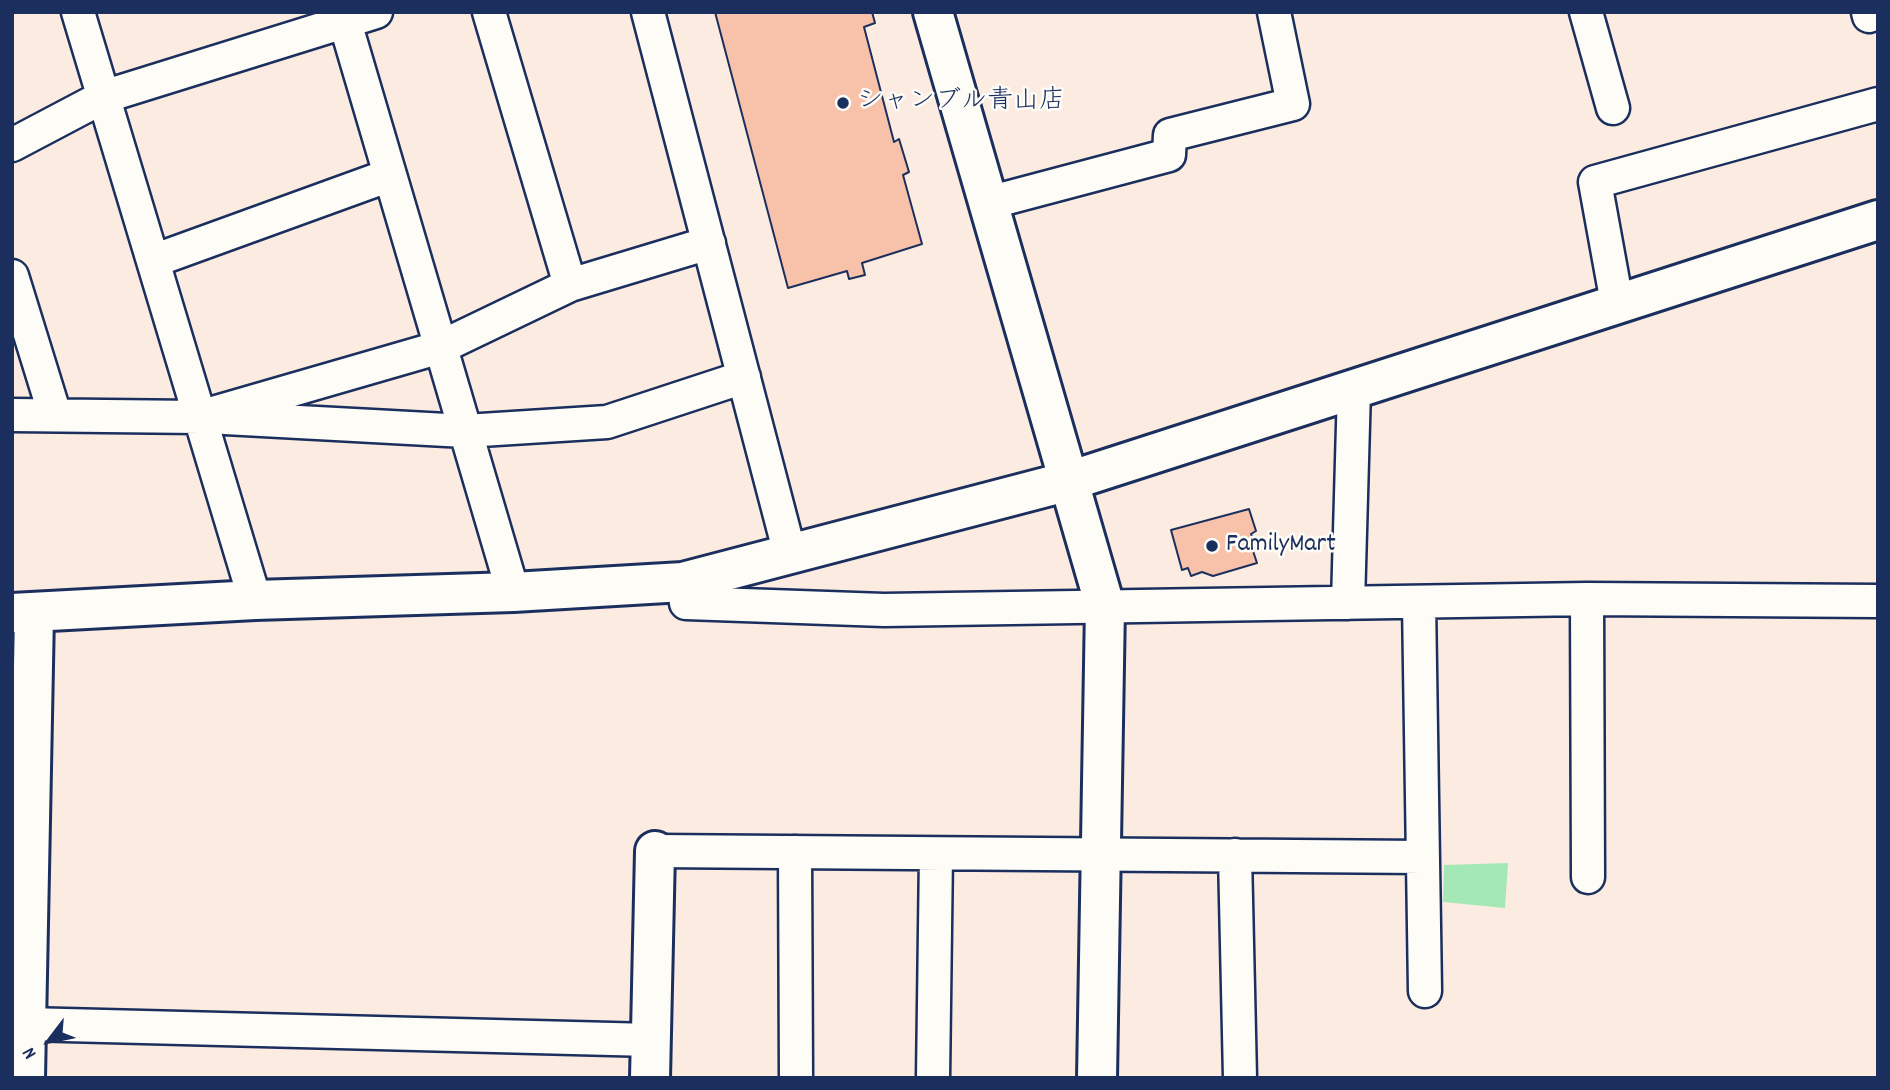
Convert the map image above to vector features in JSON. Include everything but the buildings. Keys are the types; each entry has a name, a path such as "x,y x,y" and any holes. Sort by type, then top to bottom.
{"street":[{"path":"78,12 255,600"},
{"path":"12,145 103,97 344,17 376,12"},
{"path":"489,12 570,285"},
{"path":"648,12 790,554"},
{"path":"988,203 1169,155 1170,135 1293,104 1274,12"},
{"path":"1586,12 1613,107"},
{"path":"935,13 1105,606 1097,1078"},
{"path":"344,17 513,592"},
{"path":"1615,292 1595,182 1878,104"},
{"path":"153,261 390,175"},
{"path":"25,1078 23,614 255,600 513,592 682,582 1069,481 1878,220"},
{"path":"199,417 441,347 570,285 709,243"},
{"path":"12,276 55,415"},
{"path":"12,415 199,417 465,431 607,422 744,377"},
{"path":"1348,603 1354,389"},
{"path":"682,582 686,603 884,610 1587,599 1878,601"},
{"path":"1587,599 1588,877"},
{"path":"1419,602 1425,991"},
{"path":"650,1078 655,852 1423,857"},
{"path":"795,852 796,1078"},
{"path":"933,1078 936,854"},
{"path":"1235,855 1240,1078"},
{"path":"26,1024 651,1040"}],"green space":[{"path":"1508,863 1505,908 1443,902 1444,865"}],"place":[{"name":"シャンブル青山店","path":"843,103"},
{"name":"FamilyMart","path":"1212,546"}]}
